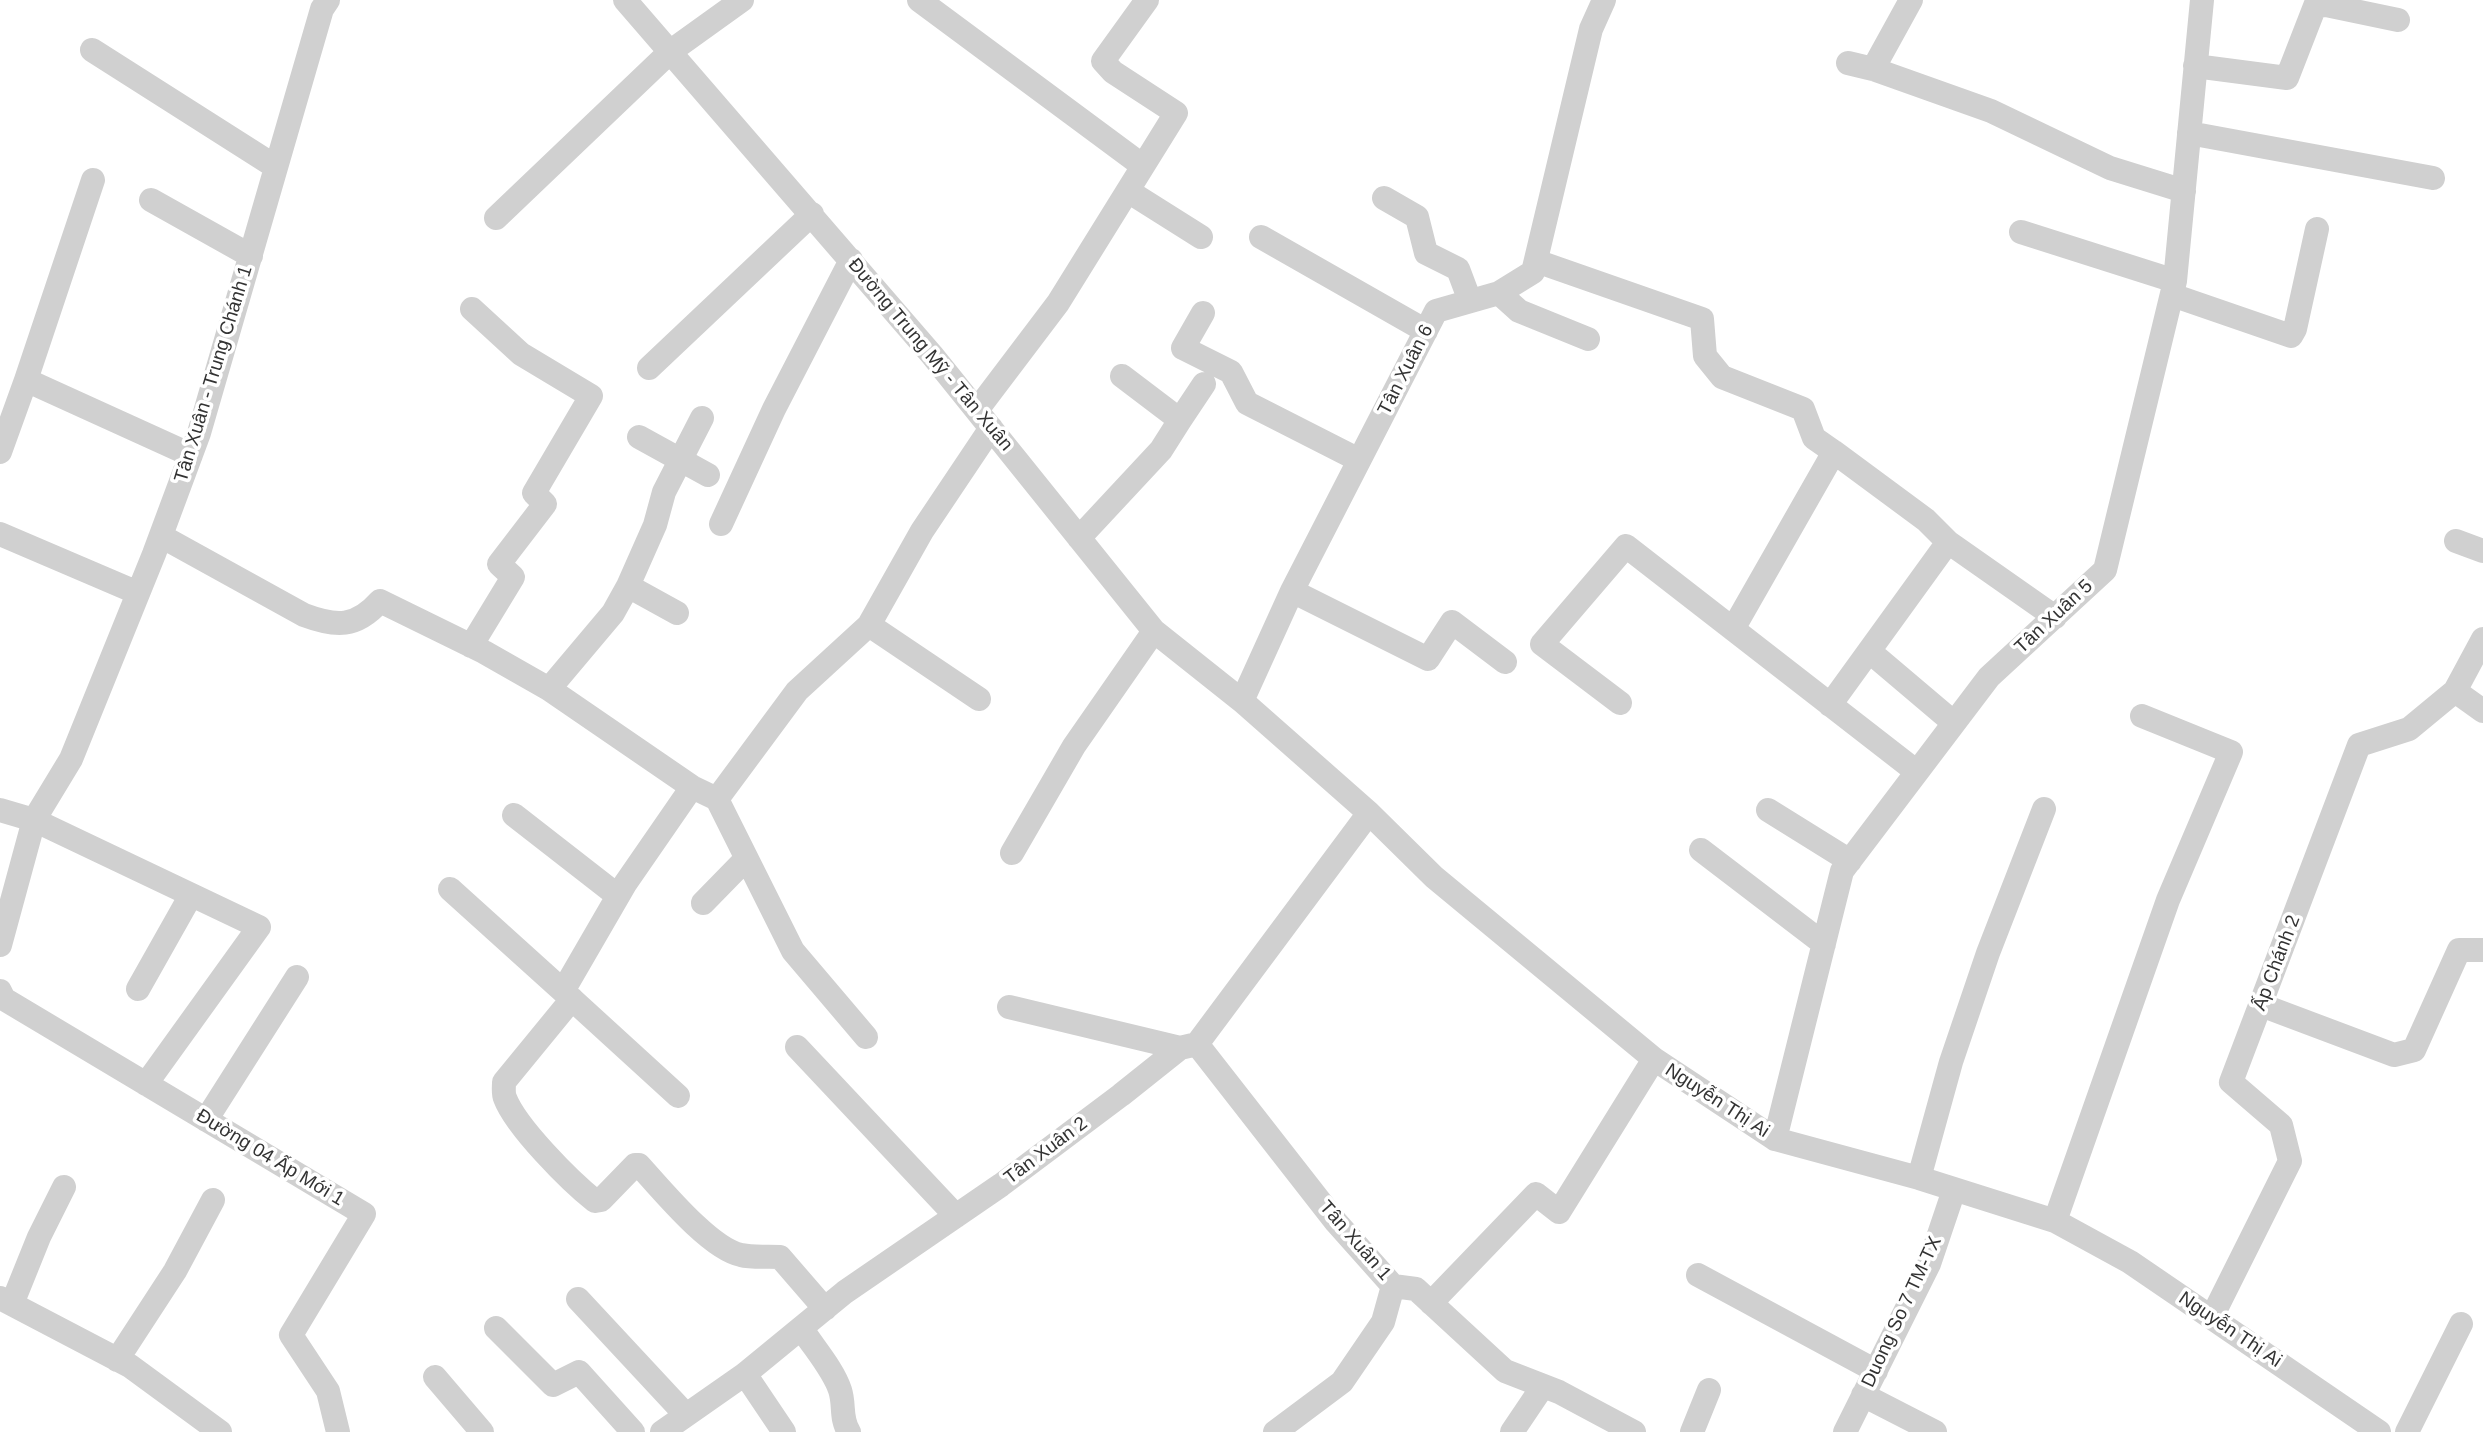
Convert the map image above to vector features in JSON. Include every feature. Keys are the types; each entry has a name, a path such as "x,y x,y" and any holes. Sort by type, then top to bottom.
{"street":[{"name":"Đường Trung Mỹ - Tân Xuân","path":"625,0 851,260 984,419 1154,631 1242,701"},
{"path":"496,219 671,51 742,0"},
{"path":"919,0 1143,166"},
{"path":"717,799 797,691 869,625 984,419 1176,113 1113,72 1103,61 1147,0"},
{"path":"1604,0 1591,29 1536,261 1702,319 1705,356 1722,377 1803,410 1814,438 1926,520 1948,542 2055,617"},
{"path":"1873,69 1911,0"},
{"name":"Tân Xuân 5","path":"1775,1139 1842,872 1989,677 2105,570 2173,288 2202,0"},
{"name":"Tân Xuân - Trung Chánh 1","path":"34,820 71,759 161,536 191,454 251,256 320,3"},
{"path":"2195,66 2287,78 2315,6 2326,5 2398,19"},
{"path":"92,50 276,167"},
{"path":"1848,63 1873,69 1991,111 2110,168 2184,191"},
{"path":"2189,133 2432,178"},
{"path":"0,452 93,180"},
{"path":"1128,191 1201,237"},
{"path":"1384,198 1417,217 1426,253 1458,269 1470,301"},
{"path":"151,200 251,256"},
{"path":"649,368 812,215"},
{"path":"2021,232 2173,288 2291,336 2295,329 2317,229"},
{"path":"1261,237 1426,331"},
{"path":"721,524 774,409 851,260"},
{"name":"Tân Xuân 6","path":"1242,701 1292,591 1436,311 1499,293 1533,272 1536,261"},
{"path":"1499,293 1519,311 1588,339"},
{"path":"471,646 513,577 499,564 545,504 534,493 591,396 521,354 472,309"},
{"path":"1203,313 1183,348 1231,372 1247,403 1359,460"},
{"path":"1122,376 1180,420"},
{"path":"26,380 191,454"},
{"path":"1079,538 1161,450 1204,384"},
{"path":"549,689 613,613 655,525 664,492 702,418"},
{"path":"639,438 708,475"},
{"path":"1733,629 1834,452"},
{"path":"0,534 138,593"},
{"path":"161,536 304,615 327,623 351,622 367,616 380,601 471,646 549,689 692,787 717,799 793,951 866,1037"},
{"path":"2456,541 2483,551"},
{"path":"1830,705 1948,542"},
{"path":"1620,703 1542,645 1626,546 1917,772"},
{"path":"628,586 677,613"},
{"path":"1292,591 1428,659 1451,622 1505,662"},
{"path":"869,625 979,699"},
{"path":"1012,853 1074,746 1154,631"},
{"name":"Ấp Chánh 2","path":"2212,1317 2290,1161 2281,1125 2231,1082 2359,745 2409,729 2455,691 2483,639"},
{"path":"1869,651 1954,723"},
{"path":"2455,691 2483,712"},
{"name":"Nguyễn Thị Ai","path":"1242,701 1369,813 1434,877 1654,1059 1775,1139 1919,1178 2055,1221 2130,1262 2378,1432"},
{"path":"2055,1221 2168,900 2231,752 2142,716"},
{"path":"692,787 618,895 567,995 504,1082 504,1096 528,1134 595,1201 601,1200 635,1165 639,1165 682,1212 723,1247 743,1256 780,1257 825,1309"},
{"path":"1919,1178 1951,1062 1988,953 2044,809"},
{"path":"0,810 34,820 259,927 146,1084"},
{"path":"1768,810 1850,861"},
{"name":"Tân Xuân 2","path":"662,1432 745,1374 845,1292 956,1216 1189,1046 1369,813"},
{"path":"514,815 618,895"},
{"path":"2,930 34,820"},
{"path":"1701,850 1824,944"},
{"path":"704,903 746,859"},
{"path":"450,888 678,1096"},
{"path":"138,989 191,895"},
{"path":"2261,1005 2394,1055 2414,1050 2459,950 2483,950"},
{"path":"206,1120 297,978"},
{"name":"Đường 04 Ấp Mới 1","path":"0,991 4,999 364,1214 290,1335 328,1391 338,1432"},
{"path":"1009,1007 1189,1046"},
{"name":"Tân Xuân 1","path":"1189,1046 1393,1286 1383,1322 1342,1382 1275,1432"},
{"path":"797,1047 956,1216"},
{"path":"1431,1303 1536,1194 1559,1212 1654,1059"},
{"path":"64,1187 6,1301 130,1366 220,1432"},
{"name":"Duong So 7 TM-TX","path":"1845,1432 1928,1264 1954,1191"},
{"path":"117,1360 175,1270 213,1200"},
{"path":"1698,1275 1876,1371"},
{"path":"1393,1286 1416,1289 1505,1371 1544,1386 1634,1432"},
{"path":"578,1299 685,1414"},
{"path":"2407,1432 2460,1324"},
{"path":"496,1328 553,1385 579,1372 633,1432"},
{"path":"802,1329 839,1387 843,1400 844,1424 849,1432"},
{"path":"745,1374 784,1432"},
{"path":"435,1377 482,1432"},
{"path":"1511,1432 1544,1386"},
{"path":"1692,1432 1709,1390"},
{"path":"1863,1395 1935,1432"}]}
